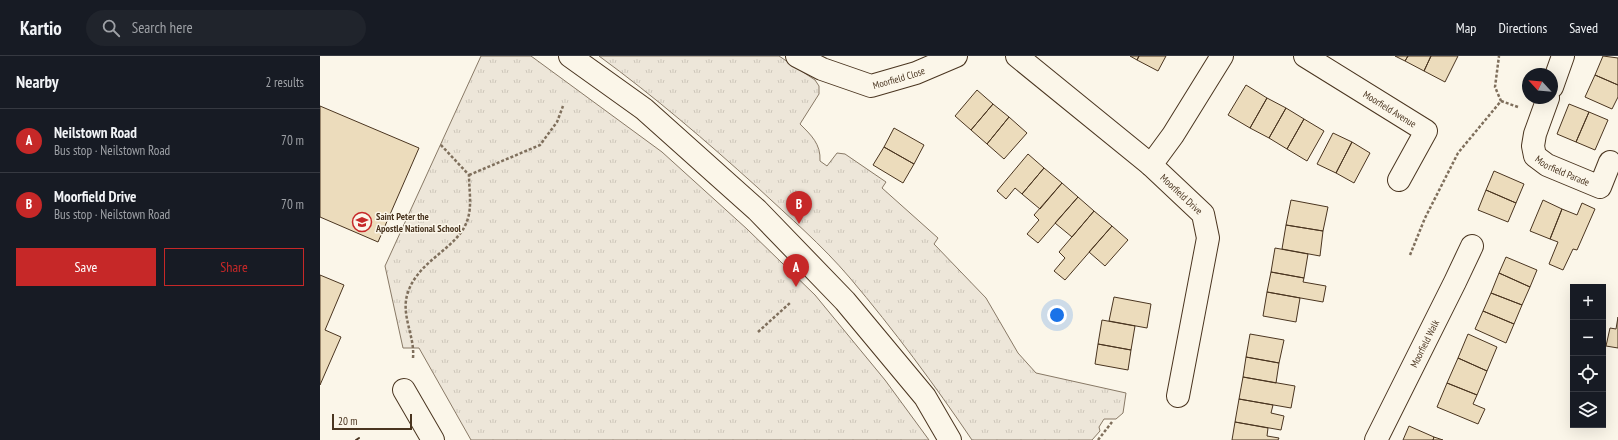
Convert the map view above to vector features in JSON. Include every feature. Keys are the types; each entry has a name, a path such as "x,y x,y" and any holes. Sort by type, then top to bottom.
{"street":[{"path":"570,56 644,109 757,210 850,306 925,397 950,440"},
{"name":"Moorfield Close","path":"797,56 822,69 871,86 916,72 956,56"},
{"name":"Moorfield Drive","path":"1017,56 1151,166 1203,214 1208,238 1178,396"},
{"path":"1151,166 1173,135 1222,56"},
{"name":"Moorfield Avenue","path":"1305,56 1426,131 1399,180"},
{"path":"1558,70 1563,56"},
{"name":"Moorfield Parade","path":"1546,104 1535,134 1533,146 1535,156 1547,165 1600,188 1610,162"},
{"name":"Moorfield Walk","path":"1376,440 1472,246"},
{"path":"404,390 433,440"}],"path":[{"path":"1499,56 1495,87 1501,100 1519,108"},
{"path":"1410,255 1425,218 1458,153 1501,100"},
{"path":"469,175 540,145 557,122 563,106"},
{"path":"413,358 414,348 404,312 407,294 414,278 424,265 460,235 468,218 469,175 440,144"},
{"path":"758,332 791,302"},
{"path":"1098,440 1112,422"}],"green space":[{"path":"481,56 531,56 662,152 747,229 815,295 885,380 929,440 471,440 419,348 403,348 385,266"},
{"path":"599,56 779,56 815,80 819,86 819,94 800,124 817,145 820,161 827,166 837,153 845,154 886,182 882,188 938,238 934,244 986,298 1018,353 1036,373 1126,393 1123,413 1116,419 1104,419 1099,427 1100,431 1092,440 972,440 898,337 850,278 828,254 757,187 699,136 640,87"}],"building":[{"path":"1130,56 1139,56 1137,60"},
{"path":"1139,56 1166,56 1158,71 1137,60"},
{"path":"1395,56 1408,56 1405,61"},
{"path":"1408,56 1431,56 1424,71 1405,61"},
{"path":"1431,56 1458,56 1445,82 1424,71"},
{"path":"1603,56 1618,58 1618,85 1595,75"},
{"path":"1595,75 1618,85 1618,97 1612,109 1585,97"},
{"path":"1246,85 1267,98 1250,128 1228,115"},
{"path":"977,90 993,104 971,130 955,116"},
{"path":"1267,98 1286,108 1269,138 1250,128"},
{"path":"993,104 1009,117 987,144 971,130"},
{"path":"1569,104 1589,112 1576,142 1557,134"},
{"path":"320,106 419,148 378,242 320,217"},
{"path":"1286,108 1304,119 1287,149 1269,138"},
{"path":"1589,112 1608,120 1595,150 1576,142"},
{"path":"1009,117 1027,133 1004,159 987,144"},
{"path":"1304,119 1324,131 1307,161 1287,149"},
{"path":"894,128 924,145 914,164 884,147"},
{"path":"1333,133 1352,142 1336,173 1317,164"},
{"path":"1352,142 1370,153 1354,183 1336,173"},
{"path":"884,147 914,164 903,183 873,165"},
{"path":"1028,154 1044,168 1022,194 1015,188 1006,199 997,191"},
{"path":"1044,168 1062,183 1040,209 1022,194"},
{"path":"1494,171 1524,184 1516,203 1486,190"},
{"path":"1062,183 1078,197 1038,243 1027,234 1039,220 1034,215"},
{"path":"1486,190 1516,203 1508,222 1478,210"},
{"path":"1078,197 1094,211 1072,237 1055,223"},
{"path":"1291,200 1328,207 1323,231 1286,225"},
{"path":"1543,200 1562,209 1550,239 1530,231"},
{"path":"1582,203 1595,209 1577,250 1573,249 1563,270 1549,264 1558,242 1550,239 1562,209 1577,215"},
{"path":"1094,211 1112,226 1065,280 1054,271 1065,258 1059,252"},
{"path":"1286,225 1323,231 1320,256 1282,249"},
{"path":"1112,226 1128,240 1105,266 1089,252"},
{"path":"1275,248 1308,254 1304,278 1271,272"},
{"path":"1506,257 1537,270 1530,287 1499,273"},
{"path":"1271,272 1304,278 1303,282 1326,286 1323,302 1267,292"},
{"path":"1499,273 1530,287 1522,305 1491,293"},
{"path":"320,275 344,285 325,330 341,337 320,385"},
{"path":"1267,292 1300,298 1296,322 1263,316"},
{"path":"1491,293 1522,305 1514,324 1483,311"},
{"path":"1114,297 1151,304 1147,328 1109,321"},
{"path":"1483,311 1514,324 1506,343 1475,329"},
{"path":"1618,317 1618,348 1606,346 1610,328 1616,329"},
{"path":"1102,320 1135,326 1131,350 1098,344"},
{"path":"1250,334 1284,340 1279,363 1246,357"},
{"path":"1468,334 1497,347 1487,371 1458,358"},
{"path":"1098,344 1131,350 1128,370 1095,364"},
{"path":"1246,357 1279,363 1276,383 1243,377"},
{"path":"1458,358 1487,371 1477,395 1447,383"},
{"path":"1243,377 1295,386 1291,408 1239,399"},
{"path":"1447,383 1477,395 1473,404 1485,409 1478,424 1437,407"},
{"path":"1239,399 1273,405 1271,413 1284,416 1281,430 1235,422"},
{"path":"1235,422 1268,428 1267,436 1279,438 1278,440 1232,440"},
{"path":"1409,426 1434,437 1433,440 1403,440"},
{"path":"1434,437 1443,440 1433,440"}],"place":[{"name":"Saint Peter the Apostle National School","path":"362,222"},
{"name":"Moorfield Drive","path":"799,224"},
{"name":"Neilstown Road","path":"796,287"}]}
